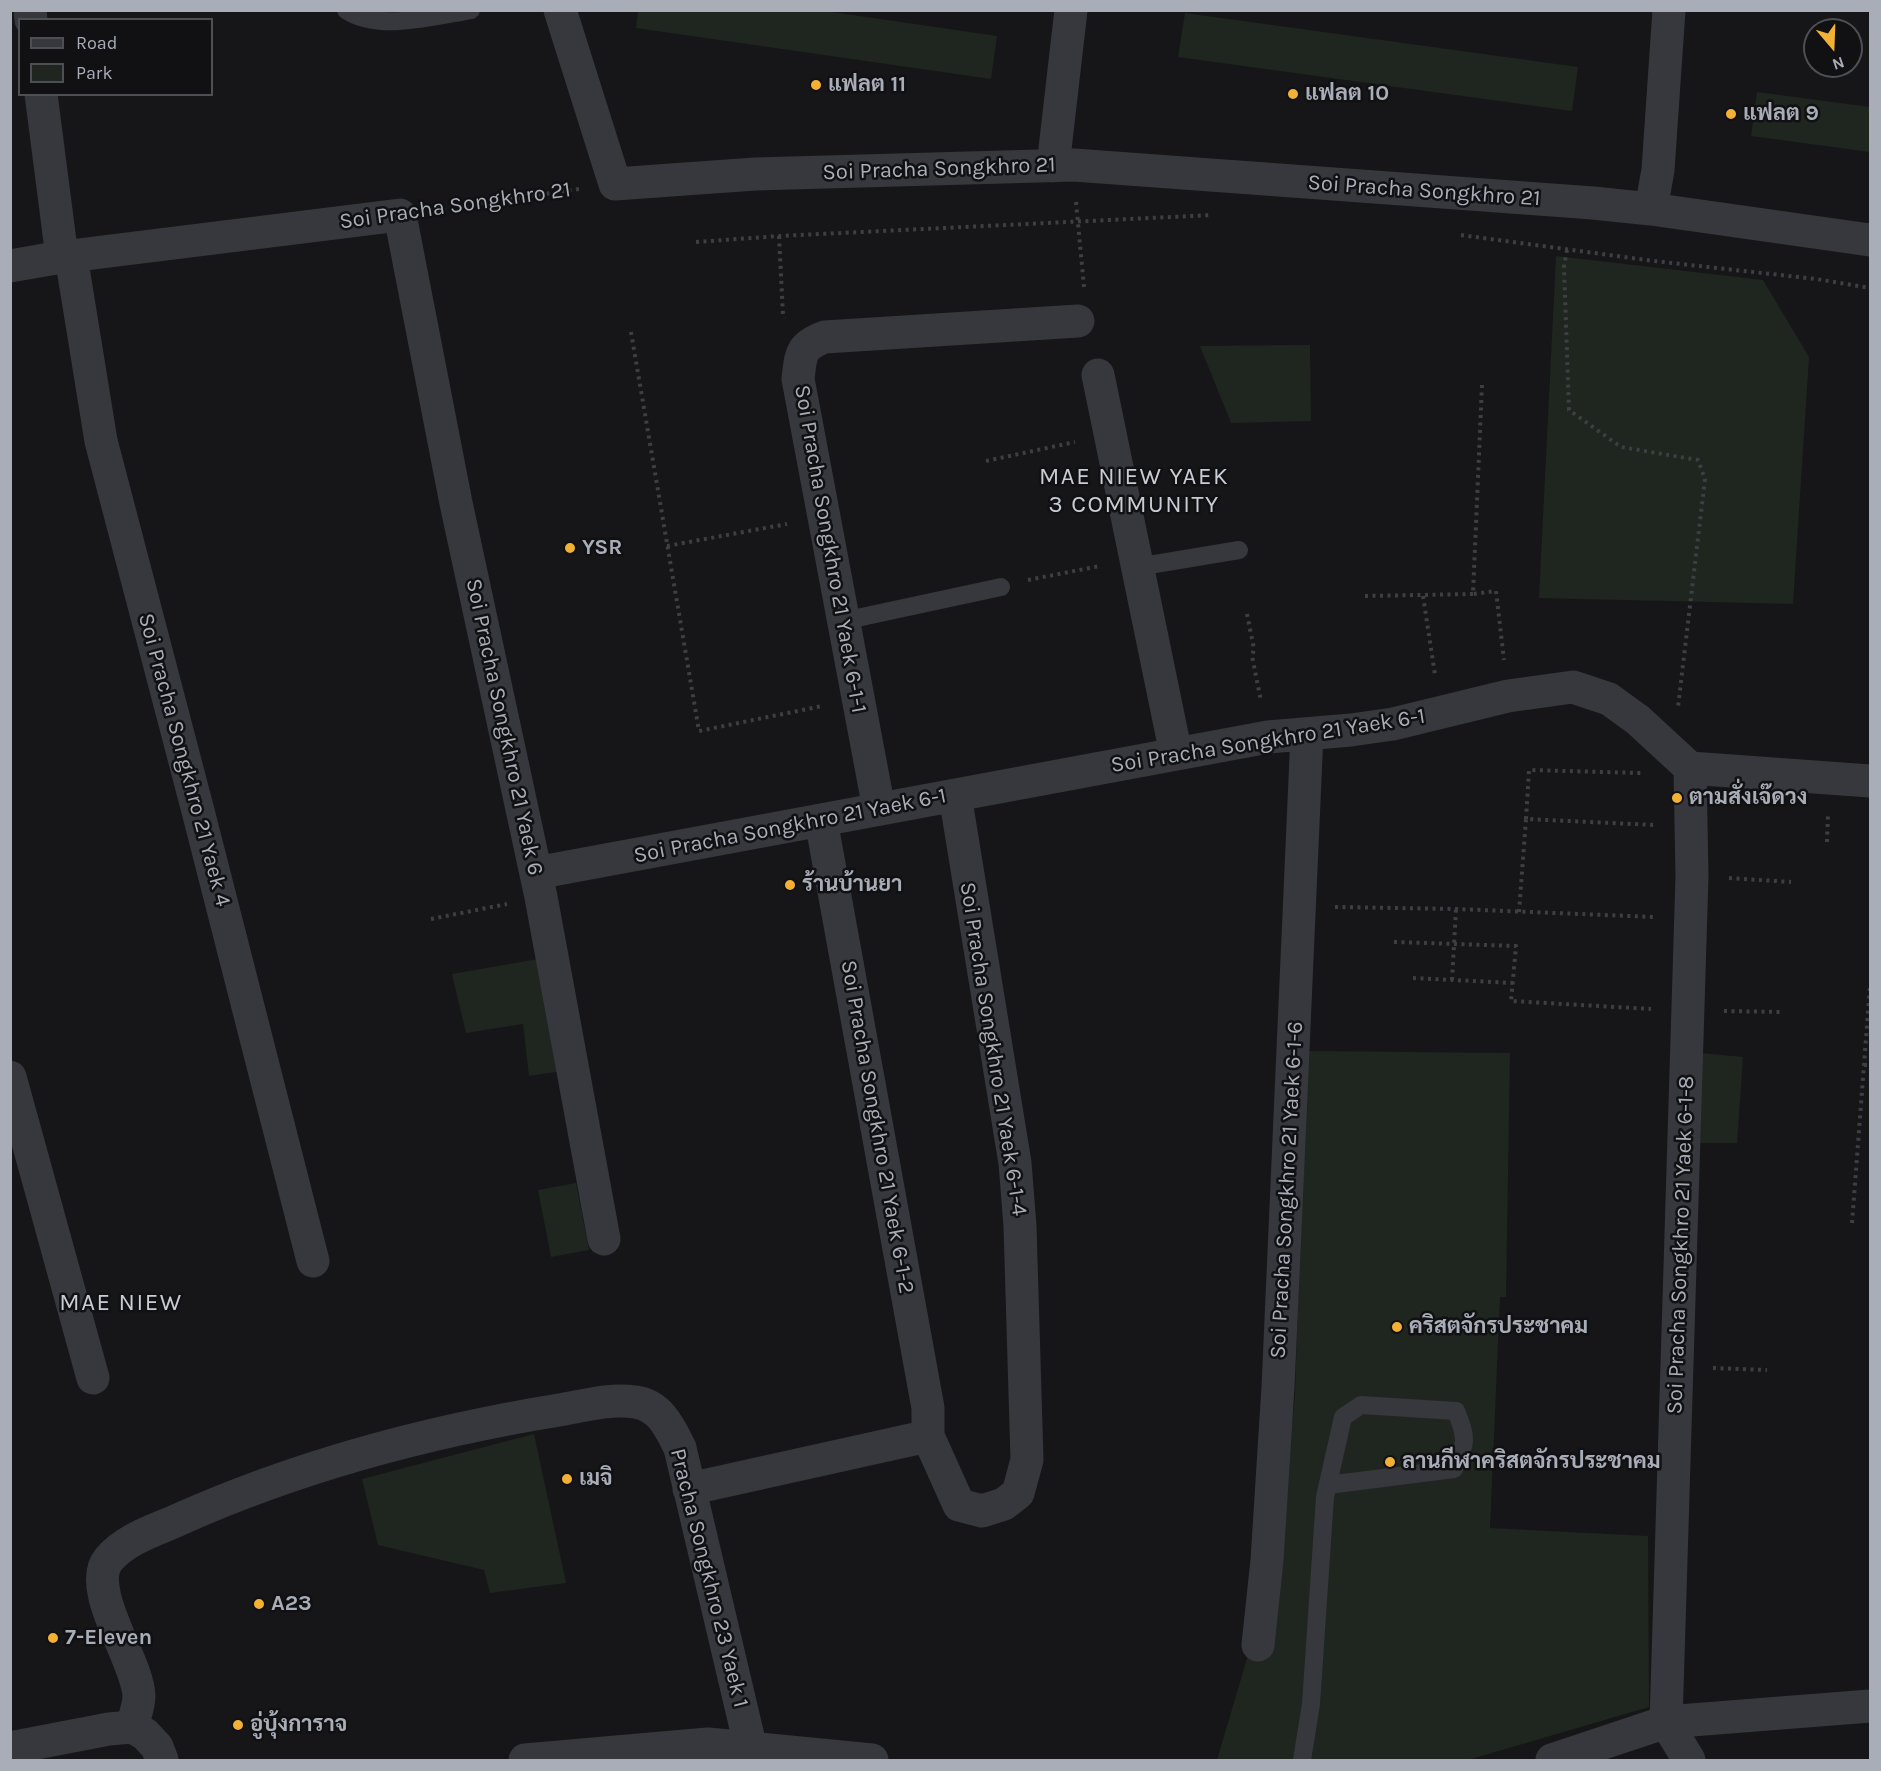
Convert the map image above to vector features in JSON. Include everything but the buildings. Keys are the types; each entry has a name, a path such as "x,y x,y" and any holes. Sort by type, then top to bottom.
{"street":[{"path":"560,10 615,184"},
{"path":"1063,166 1071,10"},
{"path":"1651,209 1658,170 1669,10"},
{"name":"Soi Pracha Songkhro 21 Yaek 4","path":"41,96 100,441 198,811 313,1262"},
{"name":"Soi Pracha Songkhro 21","path":"615,184 755,174 1063,166 1651,209 1870,240"},
{"name":"Soi Pracha Songkhro 21","path":"10,266 400,215"},
{"name":"Soi Pracha Songkhro 21 Yaek 6","path":"400,215 456,503 538,885 604,1239"},
{"path":"808,346 825,337 1081,306"},
{"name":"Soi Pracha Songkhro 21 Yaek 6-1-1","path":"808,346 801,356 798,379 879,809"},
{"path":"1098,375 1176,754"},
{"name":"Soi Pracha Songkhro 21 Yaek 6-1","path":"538,885 821,819 1268,737 1393,724 1508,696 1573,687 1609,699 1638,720 1682,760"},
{"name":"Soi Pracha Songkhro 21 Yaek 6-1-6","path":"1258,1645 1267,1560 1278,1387 1307,734"},
{"path":"1682,760 1870,781"},
{"name":"Soi Pracha Songkhro 21 Yaek 6-1-8","path":"1666,1722 1692,876 1691,827 1682,760"},
{"name":"Soi Pracha Songkhro 21 Yaek 6-1-4","path":"928,1436 958,1505 982,1510 1004,1504 1017,1493 1027,1460 1020,1227 1015,1163 955,795"},
{"name":"Soi Pracha Songkhro 21 Yaek 6-1-2","path":"821,819 928,1408 928,1436"},
{"path":"10,1077 93,1378"},
{"name":"Pracha Songkhro 23 Yaek 1","path":"132,1727 139,1697 105,1598 101,1577 108,1560 131,1541 213,1504 289,1477 448,1431 609,1402 636,1402 654,1409 668,1422 680,1448 751,1749"},
{"path":"689,1489 928,1436"},
{"path":"1552,1761 1666,1722 1870,1706"},
{"path":"1666,1722 1689,1761"},
{"path":"10,1748 109,1729 132,1727 145,1734 157,1747 162,1761"},
{"path":"525,1761 708,1744 872,1761"}],"lane":[{"path":"346,10 371,21 402,20 471,10"},
{"path":"1137,563 1239,550"},
{"path":"843,621 1001,587"},
{"path":"1302,1761 1311,1704 1325,1497 1342,1417 1361,1405 1456,1411 1463,1429 1465,1447 1454,1469 1328,1485"}],"path":[{"path":"1063,166 1078,222 1081,306"},
{"name":"Soi Pracha Songkhro 21","path":"400,215 615,184"},
{"path":"696,242 1220,214"},
{"path":"1461,235 1567,250 1816,279 1870,288"},
{"path":"779,236 783,315 808,346"},
{"path":"1519,912 1529,770 1643,773 1682,760 1705,479 1698,460 1621,447 1569,410 1564,266 1567,250"},
{"path":"632,332 699,731 858,699"},
{"path":"1473,594 1482,385"},
{"path":"986,461 1111,434"},
{"path":"667,546 823,518"},
{"path":"1024,581 1137,563"},
{"path":"1365,596 1423,596 1497,591 1508,696"},
{"path":"1423,596 1441,712"},
{"path":"1247,614 1254,649 1252,656 1268,737"},
{"path":"1526,819 1691,827"},
{"path":"1692,876 1791,882"},
{"path":"431,919 538,885"},
{"path":"1300,908 1455,909 1691,919"},
{"path":"1452,980 1455,909"},
{"path":"1394,942 1516,946 1511,1001 1662,1010 1780,1012"},
{"path":"1413,978 1513,983"},
{"path":"1852,1223 1870,986"},
{"path":"1864,1065 1870,1065"},
{"path":"1677,1366 1767,1370"}],"green space":[{"path":"638,11 825,11 997,36 991,79 636,28"},
{"path":"1185,13 1578,67 1572,111 1178,57"},
{"path":"1757,92 1870,107 1870,152 1751,136"},
{"path":"1556,256 1763,280 1809,357 1793,604 1539,598"},
{"path":"1310,345 1311,421 1231,423 1200,346"},
{"path":"538,959 562,1071 529,1076 523,1024 466,1033 452,974"},
{"name":"ลานกีฬาคริสตจักรประชาคม","path":"1306,1051 1510,1053 1506,1297 1500,1297 1490,1528 1648,1536 1649,1707 1468,1760 1217,1760 1248,1655 1269,1653 1295,1395"},
{"path":"1701,1053 1743,1057 1737,1143 1700,1143"},
{"path":"576,1183 589,1250 551,1257 538,1190"},
{"path":"534,1434 566,1583 490,1593 484,1570 378,1545 362,1479"}],"place":[{"name":"แฟลต 11","path":"816,85"},
{"name":"แฟลต 10","path":"1293,94"},
{"name":"แฟลต 9","path":"1731,114"},
{"name":"YSR","path":"570,548"},
{"name":"ตามสั่งเจ๊ดวง","path":"1677,798"},
{"name":"ร้านบ้านยา","path":"790,885"},
{"name":"คริสตจักรประชาคม","path":"1397,1327"},
{"name":"ลานกีฬาคริสตจักรประชาคม","path":"1390,1462"},
{"name":"เมจิ","path":"567,1479"},
{"name":"A23","path":"259,1604"},
{"name":"7-Eleven","path":"53,1638"},
{"name":"อู่บุ้งการาจ","path":"238,1725"}],"district":[{"name":"MAE NIEW YAEK 3 COMMUNITY","path":"1134,491"},
{"name":"MAE NIEW","path":"121,1303"}]}
